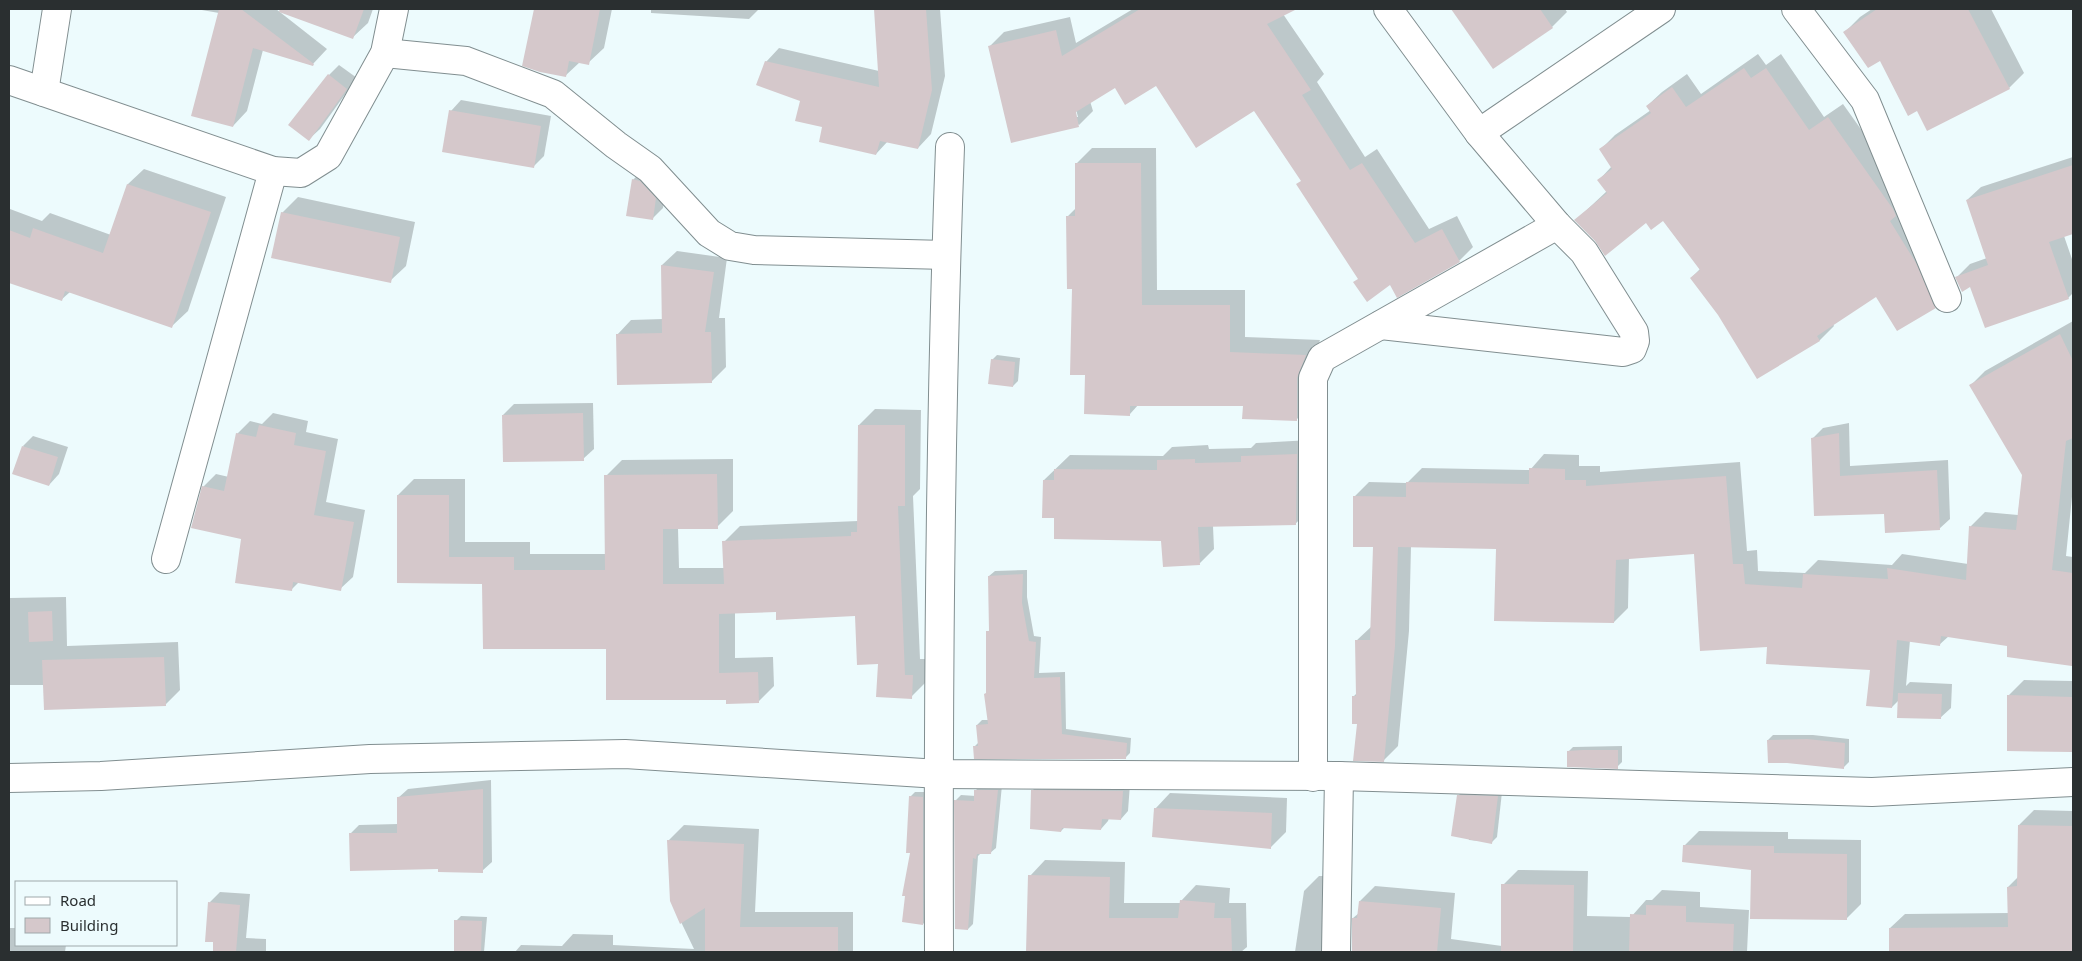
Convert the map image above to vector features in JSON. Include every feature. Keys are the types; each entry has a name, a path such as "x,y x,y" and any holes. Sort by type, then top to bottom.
{"street":[{"path":"44,92 57,9"},
{"path":"9,80 273,171 301,173 328,156 385,53 394,9"},
{"path":"1381,325 1623,352 1632,349 1636,341 1634,332 1584,252 1557,225 1479,133 1388,9"},
{"path":"1479,133 1661,9"},
{"path":"1796,9 1865,100 1947,298"},
{"path":"385,53 466,61 553,94 616,145 650,169 709,233 730,246 754,250 946,255"},
{"path":"939,952 939,774 946,255 950,148"},
{"path":"166,559 273,171"},
{"path":"1336,952 1326,776 1312,378 1322,358 1557,225"},
{"path":"9,778 100,776 370,759 624,754 939,774 1326,776 1872,792 2073,782"}],"building":[{"path":"219,9 241,9 314,64 313,66 253,48 233,127 191,116"},
{"path":"280,9 364,9 353,39 279,12"},
{"path":"534,9 600,9 589,65 569,61 566,77 522,66"},
{"path":"874,9 926,9 932,90 918,149 880,141 876,155 819,142 822,127 795,121 800,101 756,85 765,61 879,87"},
{"path":"1140,9 1297,9 1267,24 1311,90 1302,95 1350,170 1362,163 1415,243 1442,229 1460,262 1397,298 1390,285 1367,302 1353,282 1358,279 1296,184 1301,181 1254,111 1196,148 1156,86 1125,105 1115,88 1076,112 1079,127 1011,143 988,46 1056,30 1062,56"},
{"path":"1451,9 1540,9 1553,28 1493,69"},
{"path":"1877,9 1968,9 2010,89 1927,131 1917,111 1908,116 1880,61 1868,68 1843,32"},
{"path":"1744,68 1751,78 1766,68 1809,130 1828,117 1893,209 1896,216 1890,221 1916,263 1936,308 1897,331 1876,297 1817,336 1820,341 1757,379 1718,315 1690,278 1700,270 1663,221 1651,230 1646,223 1605,256 1595,241 1574,220 1607,193 1597,180 1612,169 1599,149 1651,113 1646,106 1672,87 1686,107"},
{"path":"328,74 347,89 309,141 288,125"},
{"path":"449,110 541,126 534,168 442,152"},
{"path":"1075,163 1141,163 1142,305 1230,305 1230,352 1306,355 1297,378 1297,421 1242,419 1243,406 1130,406 1130,416 1084,414 1085,375 1070,375 1072,289 1067,289 1066,216 1075,216"},
{"path":"2073,165 2073,234 2049,242 2069,299 1985,328 1970,287 1962,292 1955,277 1988,265 1966,200"},
{"path":"632,179 640,181 656,198 653,220 626,216"},
{"path":"127,184 211,212 172,328 65,291 62,301 9,283 9,230 30,238 33,228 103,253"},
{"path":"281,212 400,237 391,283 271,258"},
{"path":"661,265 714,272 705,332 711,332 712,383 617,385 616,334 662,333"},
{"path":"2060,334 2073,361 2073,438 2066,441 2052,570 2073,573 2072,666 2007,657 2007,646 1941,636 1940,646 1897,640 1892,708 1866,706 1870,670 1766,664 1767,647 1700,651 1694,554 1616,560 1614,623 1494,621 1496,549 1398,547 1395,646 1384,762 1353,761 1357,724 1352,724 1352,696 1356,696 1355,640 1370,640 1373,547 1353,547 1353,496 1406,497 1406,482 1529,484 1529,468 1565,469 1565,480 1586,480 1586,486 1726,476 1733,564 1743,564 1745,584 1802,588 1803,574 1888,579 1887,568 1966,580 1969,526 2016,530 2022,475 1969,385"},
{"path":"991,359 1015,362 1013,387 988,384"},
{"path":"583,413 584,461 503,462 502,415"},
{"path":"259,425 296,433 294,445 326,451 314,515 354,522 341,591 293,582 292,591 235,583 241,539 191,528 202,486 224,491 236,433 256,437"},
{"path":"858,425 905,425 905,506 898,506 905,675 913,675 912,699 876,697 878,664 857,665 855,616 776,620 776,612 719,614 719,673 758,672 759,703 726,704 726,700 606,700 606,649 483,649 482,584 397,583 397,495 449,495 449,557 514,557 514,570 605,570 604,475 717,474 718,529 663,529 663,584 724,584 722,541 851,536 851,532 857,532"},
{"path":"1839,433 1840,476 1937,470 1940,530 1885,533 1884,514 1814,516 1811,438"},
{"path":"22,446 58,457 49,486 12,474"},
{"path":"1297,454 1296,525 1198,527 1200,565 1163,567 1161,541 1054,539 1054,518 1042,518 1043,480 1054,480 1054,469 1157,470 1157,460 1195,459 1195,463 1241,462 1241,456"},
{"path":"1023,574 1022,603 1029,641 1036,642 1034,678 1060,677 1062,734 1127,743 1126,759 974,759 973,746 978,746 976,725 988,724 984,694 986,693 986,631 989,631 988,576"},
{"path":"52,611 53,641 29,642 28,612"},
{"path":"164,657 166,706 44,710 42,660"},
{"path":"1898,693 1942,694 1941,719 1897,718"},
{"path":"2007,695 2072,697 2072,752 2007,751"},
{"path":"1807,739 1845,743 1844,769 1768,763 1767,740"},
{"path":"1618,750 1618,769 1567,767 1567,751"},
{"path":"483,789 483,873 438,872 438,869 350,871 349,833 397,833 397,797"},
{"path":"974,790 998,790 991,854 977,854 976,859 973,858 968,930 955,929 954,800 974,801"},
{"path":"1031,790 1123,791 1121,820 1102,819 1101,830 1062,828 1061,832 1030,829"},
{"path":"1457,795 1498,796 1492,844 1451,836"},
{"path":"909,796 923,797 923,925 902,922 905,896 902,896 910,853 906,853"},
{"path":"1154,808 1272,813 1271,849 1152,837"},
{"path":"2018,825 2073,826 2073,952 1889,952 1889,928 2008,927 2007,887 2017,886"},
{"path":"667,840 744,844 740,927 838,927 838,952 705,952 705,908 680,924 670,901"},
{"path":"1683,845 1774,846 1774,853 1847,854 1847,920 1750,919 1751,870 1682,862"},
{"path":"1028,875 1110,877 1109,918 1178,918 1180,900 1215,903 1214,918 1231,918 1232,952 1026,952"},
{"path":"1501,884 1574,885 1573,952 1501,952"},
{"path":"1359,901 1441,908 1437,952 1352,952 1352,918 1357,918"},
{"path":"208,902 240,905 236,952 213,952 213,942 205,942"},
{"path":"1646,905 1686,906 1686,922 1734,924 1733,952 1629,952 1630,914 1646,915"},
{"path":"454,920 482,921 481,952 454,952"}]}
